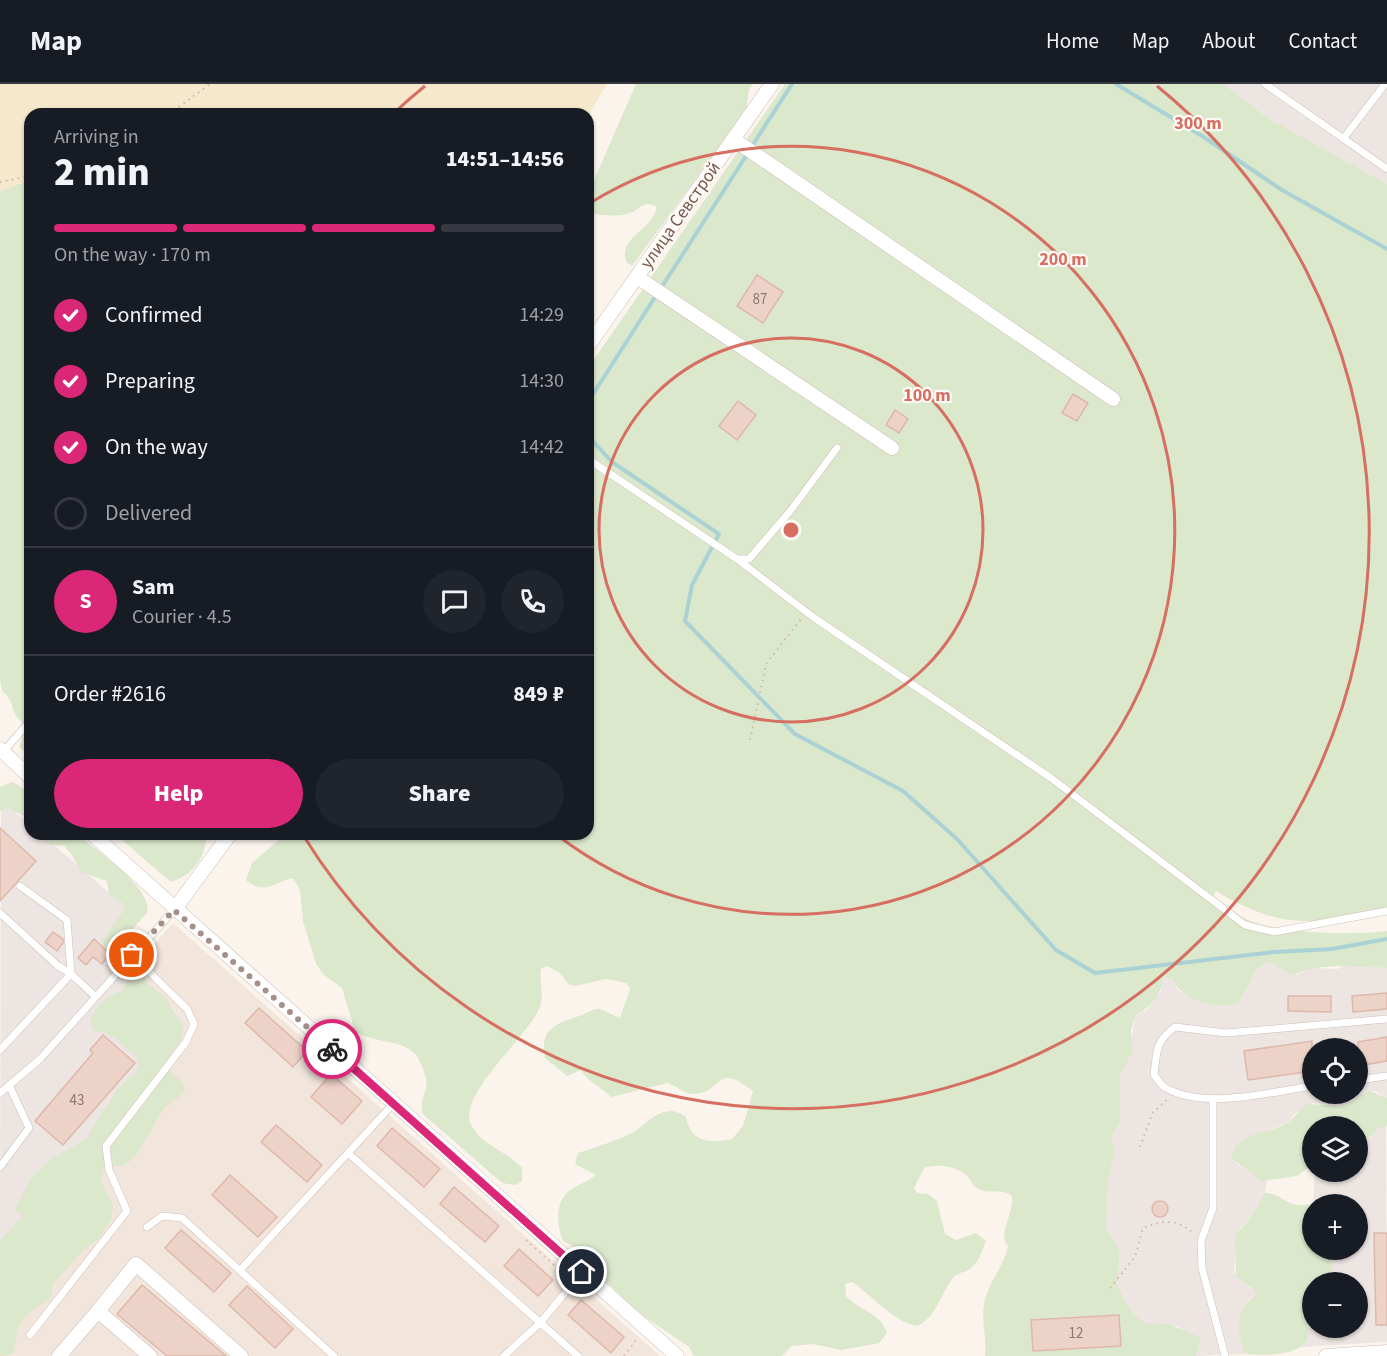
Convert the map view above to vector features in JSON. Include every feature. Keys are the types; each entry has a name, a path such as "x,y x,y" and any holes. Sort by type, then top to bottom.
{"street":[{"name":"улица Севстрой","path":"594,338 772,84"},
{"path":"733,140 1113,399"},
{"path":"637,277 892,448"},
{"path":"2,750 24,771"},
{"path":"98,840 174,910 677,1356"},
{"path":"174,910 226,840"},
{"path":"59,1356 136,1264 241,1356"},
{"path":"98,1311 150,1356"},
{"path":"1326,1356 1387,1352"}],"lane":[{"path":"1265,84 1387,169"},
{"path":"1343,138 1384,84"},
{"path":"737,559 749,559 791,510 837,448"},
{"path":"594,463 737,559 806,612 1051,778 1245,925 1274,932 1387,911"},
{"path":"2,750 24,727"},
{"path":"0,1050 71,974 67,920 20,886"},
{"path":"0,1093 40,1059 174,910"},
{"path":"0,913 95,996"},
{"path":"30,1335 126,1211 109,1170 106,1146 186,1042 194,1024 187,1009 132,955"},
{"path":"1302,1087 1213,1099 1175,1092 1164,1088 1154,1075 1157,1046 1163,1036 1175,1027 1226,1033 1387,1019"},
{"path":"1368,1079 1387,1076"},
{"path":"0,1167 29,1128 9,1085"},
{"path":"1213,1099 1213,1208 1201,1241 1202,1268 1225,1356"},
{"path":"241,1269 394,1103"},
{"path":"349,1154 579,1356"},
{"path":"147,1227 162,1216 182,1218 241,1269 334,1356"},
{"path":"504,1356 542,1322 582,1272"}],"path":[{"path":"177,108 210,84"},
{"path":"0,182 24,177"},
{"path":"750,740 766,664 806,612"},
{"path":"1140,1147 1153,1112 1175,1092"},
{"path":"1110,1288 1136,1257 1143,1228 1163,1220 1186,1228 1201,1241"},
{"path":"624,1356 645,1328"}],"shaded area":[{"path":"1222,84 1387,84 1387,184 1268,118"},
{"path":"1,800 24,820 24,840 48,840 134,914 107,949 185,1020 0,1251"},
{"path":"173,923 660,1356 0,1356 0,1251 185,1019 131,970"},
{"path":"1269,962 1294,976 1310,968 1337,969 1349,965 1387,968 1387,1098 1375,1091 1368,1092 1368,1038 1302,1038 1302,1104 1311,1104 1294,1114 1290,1121 1238,1144 1231,1153 1238,1165 1267,1181 1265,1193 1250,1218 1238,1230 1234,1272 1257,1294 1248,1301 1240,1317 1240,1338 1246,1354 1196,1356 1200,1343 1179,1327 1140,1320 1130,1309 1117,1285 1120,1250 1106,1228 1106,1208 1108,1174 1113,1161 1112,1135 1120,1123 1120,1075 1133,1052 1131,1045 1135,1016 1148,1009 1161,991 1162,977 1173,979 1178,990 1189,996 1223,1005 1251,979 1257,968"},
{"path":"1324,1104 1349,1104 1347,1106"},
{"path":"1386,1125 1387,1342 1301,1347 1307,1338 1368,1338 1368,1272 1334,1272 1331,1263 1332,1260 1368,1260 1368,1194 1314,1194 1314,1182 1368,1182 1368,1139 1378,1128"}],"green space":[{"path":"636,84 753,84 749,90 746,110 632,266 626,262 627,246 649,222 657,207 645,204 627,214 594,214 594,180"},
{"path":"785,84 1223,84 1268,118 1387,184 1387,911 1338,919 1299,921 1280,919 1261,913 1216,891 1213,897 1244,918 1275,927 1335,933 1387,931 1387,968 1324,967 1301,972 1294,976 1269,962 1257,968 1239,1002 1231,1005 1212,1004 1192,998 1177,986 1173,979 1163,977 1155,1000 1135,1016 1131,1030 1133,1052 1120,1075 1120,1123 1112,1135 1114,1154 1108,1180 1106,1228 1120,1250 1117,1285 1130,1309 1140,1320 1147,1323 1168,1324 1198,1336 1201,1339 1196,1356 985,1356 984,1304 1006,1254 1008,1246 1004,1236 1012,1196 1004,1192 979,1189 959,1170 930,1166 924,1168 914,1188 917,1193 928,1194 937,1201 945,1234 956,1240 976,1233 986,1241 976,1263 953,1278 934,1311 924,1322 917,1326 899,1319 852,1282 845,1284 846,1296 884,1326 887,1333 879,1343 841,1350 813,1344 792,1346 782,1356 694,1356 689,1347 636,1311 597,1272 586,1252 563,1241 558,1211 568,1192 596,1175 575,1164 578,1153 626,1136 657,1115 671,1111 686,1117 692,1132 702,1139 716,1141 732,1139 743,1126 753,1091 741,1082 725,1078 704,1092 694,1094 667,1083 611,1097 581,1070 567,1076 545,1058 544,1041 550,1030 595,1009 620,1018 630,989 627,983 606,979 575,986 568,984 560,973 547,966 541,969 542,999 539,1009 483,1083 469,1112 471,1124 476,1132 522,1168 522,1181 516,1185 502,1183 423,1114 422,1104 427,1083 421,1063 414,1054 407,1047 366,1037 355,1031 342,988 324,975 316,964 303,921 300,890 293,878 263,887 252,885 246,880 252,863 279,840 594,840 594,359"},
{"path":"24,182 24,724 17,717 2,691 0,680 0,191"},
{"path":"24,733 24,752 19,747"},
{"path":"13,782 24,789 24,816 8,808 0,811 0,787"},
{"path":"45,840 85,840 133,881 142,893 147,903 147,913 110,954 106,953 101,942 125,909 123,904 109,894 107,881 81,872 64,846 51,845"},
{"path":"122,840 206,840 201,858 192,870 171,882"},
{"path":"141,971 148,984 165,997 183,1028 166,1068 182,1082 185,1092 164,1108 139,1151 129,1162 121,1166 104,1166 101,1181 113,1205 111,1220 98,1239 84,1249 53,1284 51,1297 27,1315 19,1325 13,1354 0,1356 0,1241 22,1216 15,1209 31,1178 49,1161 86,1139 118,1089 139,1068 138,1058 113,1036 95,1031 90,1023 102,1002 122,991 130,977"},
{"path":"1368,1092 1387,1098 1387,1126 1378,1128 1368,1139 1368,1116 1302,1116 1302,1172 1297,1176 1262,1181 1231,1158 1239,1142 1284,1125 1307,1104 1347,1106 1368,1104"},
{"path":"1265,1193 1276,1195 1290,1203 1302,1205 1302,1260 1332,1260 1334,1272 1302,1272 1302,1338 1308,1338 1299,1348 1291,1351 1272,1355 1246,1354 1240,1338 1241,1313 1256,1294 1251,1287 1236,1276 1235,1235 1250,1218"}],"sand":[{"path":"0,84 607,84 593,108 24,108 24,182 0,191"}],"building":[{"path":"757,275 783,292 763,323 737,306"},
{"path":"1073,394 1088,403 1077,421 1062,413"},
{"path":"738,401 756,415 737,440 719,426"},
{"path":"895,410 908,419 899,433 886,425"},
{"path":"0,828 36,861 0,901"},
{"path":"53,932 63,939 57,951 45,942"},
{"path":"94,939 110,954 102,964 93,957 86,965 78,958"},
{"path":"1387,993 1387,1009 1353,1012 1352,996"},
{"path":"1288,996 1331,996 1331,1012 1288,1011"},
{"path":"259,1008 307,1051 293,1067 245,1023"},
{"path":"103,1035 135,1063 63,1145 35,1121 93,1053 90,1050"},
{"path":"1387,1037 1387,1061 1368,1064 1368,1040"},
{"path":"1302,1042 1302,1072 1248,1080 1244,1051"},
{"path":"331,1074 362,1101 342,1124 311,1097"},
{"path":"276,1125 322,1165 307,1182 261,1142"},
{"path":"392,1128 440,1169 424,1187 377,1146"},
{"path":"230,1175 277,1217 258,1237 212,1195"},
{"path":"454,1187 499,1226 485,1242 440,1204"},
{"path":"1160,1201 1166,1203 1168,1209 1166,1215 1160,1217 1154,1215 1152,1209 1154,1203"},
{"path":"181,1230 231,1273 214,1292 165,1248"},
{"path":"1374,1233 1387,1233 1387,1325 1376,1325"},
{"path":"519,1249 553,1280 538,1296 504,1266"},
{"path":"142,1285 226,1356 167,1356 117,1314"},
{"path":"247,1286 293,1329 275,1348 229,1305"},
{"path":"581,1300 624,1337 611,1353 568,1315"},
{"path":"1119,1315 1121,1346 1033,1351 1031,1320"}],"waterway":[{"path":"752,146 792,84"},
{"path":"1116,84 1202,136 1282,190 1387,249"},
{"path":"661,288 748,153"},
{"path":"594,393 657,294"},
{"path":"594,442 612,462 719,534 692,585 685,621 795,734 903,791 957,839 1056,950 1095,973 1274,952 1332,949 1387,939"}],"way so far":[{"path":"132,955 174,910 332,1049"}],"route":[{"path":"332,1049 582,1272"}]}
